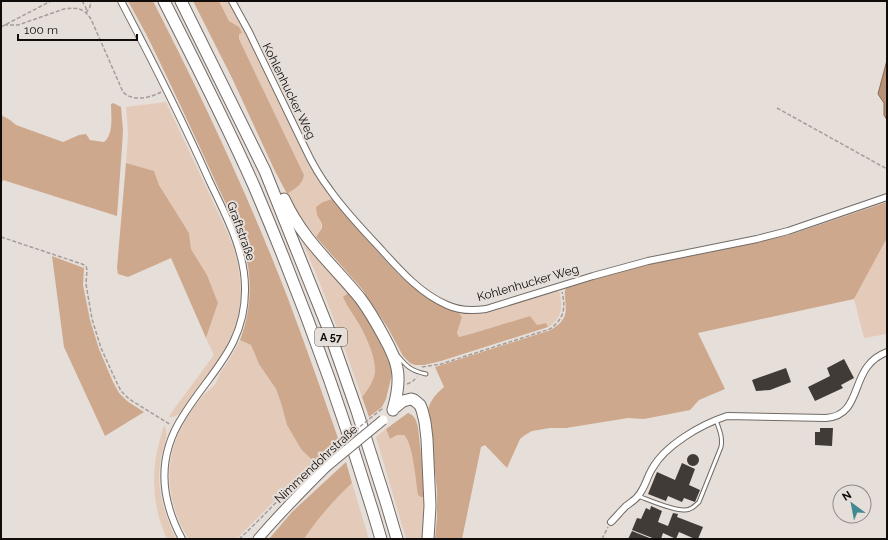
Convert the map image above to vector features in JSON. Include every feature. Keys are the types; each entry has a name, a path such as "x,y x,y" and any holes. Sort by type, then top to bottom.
{"highway":[{"name":"A 57","path":"164,1 224,121 281,252 313,334 341,413 370,500 381,539"},
{"name":"A 57","path":"181,1 265,170 328,328 357,411 386,502 396,539"},
{"path":"250,140 282,194 289,211 299,228 360,299 378,325 388,344 397,367 397,393 393,410"},
{"path":"393,410 403,401 411,399 417,402 422,410 427,439 430,506 428,539"},
{"path":"370,500 374,539"}],"street":[{"name":"Graftstraße","path":"121,1 200,160 235,238 242,261 245,289 244,308 236,336 230,349 217,369 182,416 168,447 164,480 166,494 168,507 182,539"},
{"name":"Kohlenhucker Weg","path":"232,1 255,45 304,148 333,195 351,217 407,277 424,291 441,302 453,307 468,311 496,306 593,276 648,261 757,239 788,231 887,197"},
{"path":"611,522 638,496 660,457 687,435 727,416 833,418 840,415 850,403 866,368 872,361 887,352"},
{"name":"Nimmendohrstraße","path":"258,539 293,499 326,467 393,410"},
{"path":"253,539 265,530"}],"lane":[{"path":"388,344 411,369 426,374"},
{"path":"638,496 678,510 686,510 694,507 699,502 721,447 721,435 716,420"}],"path":[{"path":"1,27 51,1"},
{"path":"82,1 86,8 86,13"},
{"path":"86,13 90,6 90,1"},
{"path":"4,25 18,25 53,12 72,7 78,8 86,13 91,19 123,92 135,98 147,97 166,90"},
{"path":"777,108 887,169"},
{"path":"1,237 86,266 86,284 92,319 101,348 116,381 122,391 129,398 176,428"},
{"path":"421,367 441,364 550,329 559,322 563,313 564,302 560,286"},
{"path":"239,539 260,520 295,482 379,411"},
{"path":"602,539 611,522"}],"shaded area":[{"path":"128,1 153,1 224,147 272,258 339,441 314,462 301,449 287,425 276,389 259,364 251,345 240,340 248,313 250,294 248,266 242,243 238,231 175,94"},
{"path":"193,1 219,1 229,21 239,27 242,33 239,34 239,39 304,175 300,184 287,194 232,78"},
{"path":"219,1 229,1 269,79 300,147 315,175 332,199 323,202 317,215 321,226 316,237 299,214 287,194 300,184 304,175 239,39 239,34 229,21"},
{"path":"887,60 887,120 884,115 884,103 878,94"},
{"path":"166,102 229,236 239,269 240,283 237,321 228,345 211,372 179,414 173,417 169,417 214,355 206,338 218,303 207,275 191,249 189,233 159,185 154,172 126,163 128,134 126,107"},
{"path":"113,103 121,107 123,130 117,216 3,180 1,186 1,115 16,125 63,142 79,135 86,134 90,140 104,142 111,130 111,104"},
{"path":"126,163 154,171 159,185 189,233 191,249 207,275 218,303 206,338 171,258 128,277 118,274 117,268"},
{"path":"332,199 369,242 408,283 431,300 458,312 462,317 457,333 459,337 530,316 537,325 546,323 548,327 441,361 424,365 415,365 410,363 403,356 388,328 362,289 316,237 322,228 322,224 317,215 316,207 323,202"},
{"path":"887,202 887,238 854,299 698,333 725,389 699,400 690,410 644,419 628,418 566,428 550,428 532,431 520,439 507,468 485,445 481,447 462,539 435,539 437,490 428,411 430,404 438,392 444,387 435,367 551,330 563,320 566,309 566,288 621,271 789,235"},
{"path":"298,233 352,296 344,297 348,307 365,336 375,366 373,378 362,397 324,294"},
{"path":"887,238 887,334 864,338 854,299"},
{"path":"52,256 84,268 83,285 90,320 99,349 119,393 127,401 144,412 105,436 64,347"},
{"path":"558,291 561,298 559,316 553,324 548,327 546,323 537,325 530,316 459,337 457,333 462,317 458,312 471,314 485,312"},
{"path":"348,293 361,307 386,351 392,368 386,399 382,407 369,417 362,397 373,378 375,365 365,335 343,297"},
{"path":"240,340 251,345 259,364 276,389 287,425 301,449 314,462 236,539 189,539 181,525 171,495 170,463 173,447 179,432 195,405 216,383 221,371"},
{"path":"408,413 414,417 418,426 426,497 421,497 418,495 412,454 407,439 404,435 397,435 390,439 386,429"},
{"path":"164,425 166,429 166,441 160,463 160,487 164,510 176,539 167,539 160,521 155,493 154,473 157,449"},
{"path":"386,429 390,439 397,435 405,435 408,438 426,497 425,539 406,539 376,437"},
{"path":"346,462 352,483 326,510 304,539 269,539 292,512"},
{"path":"352,483 369,539 304,539 326,510"}],"building":[{"path":"844,359 854,378 841,385 843,388 815,401 808,387 830,376 827,368"},
{"path":"786,368 791,382 770,390 756,391 752,380"},
{"path":"820,428 833,428 832,446 815,445 815,432 820,432"},
{"path":"693,454 697,456 699,460 697,464 693,466 689,464 687,460 689,456"},
{"path":"682,463 695,469 689,485 700,490 695,502 684,498 682,502 668,496 666,501 648,494 657,472 675,480"},
{"path":"651,506 662,511 658,522 668,526 673,513 678,514 677,517 703,527 698,539 679,532 676,539 663,533 661,539 655,539 632,530 637,518 641,519 646,508 650,510"},
{"path":"632,531 652,539 628,539"}]}
